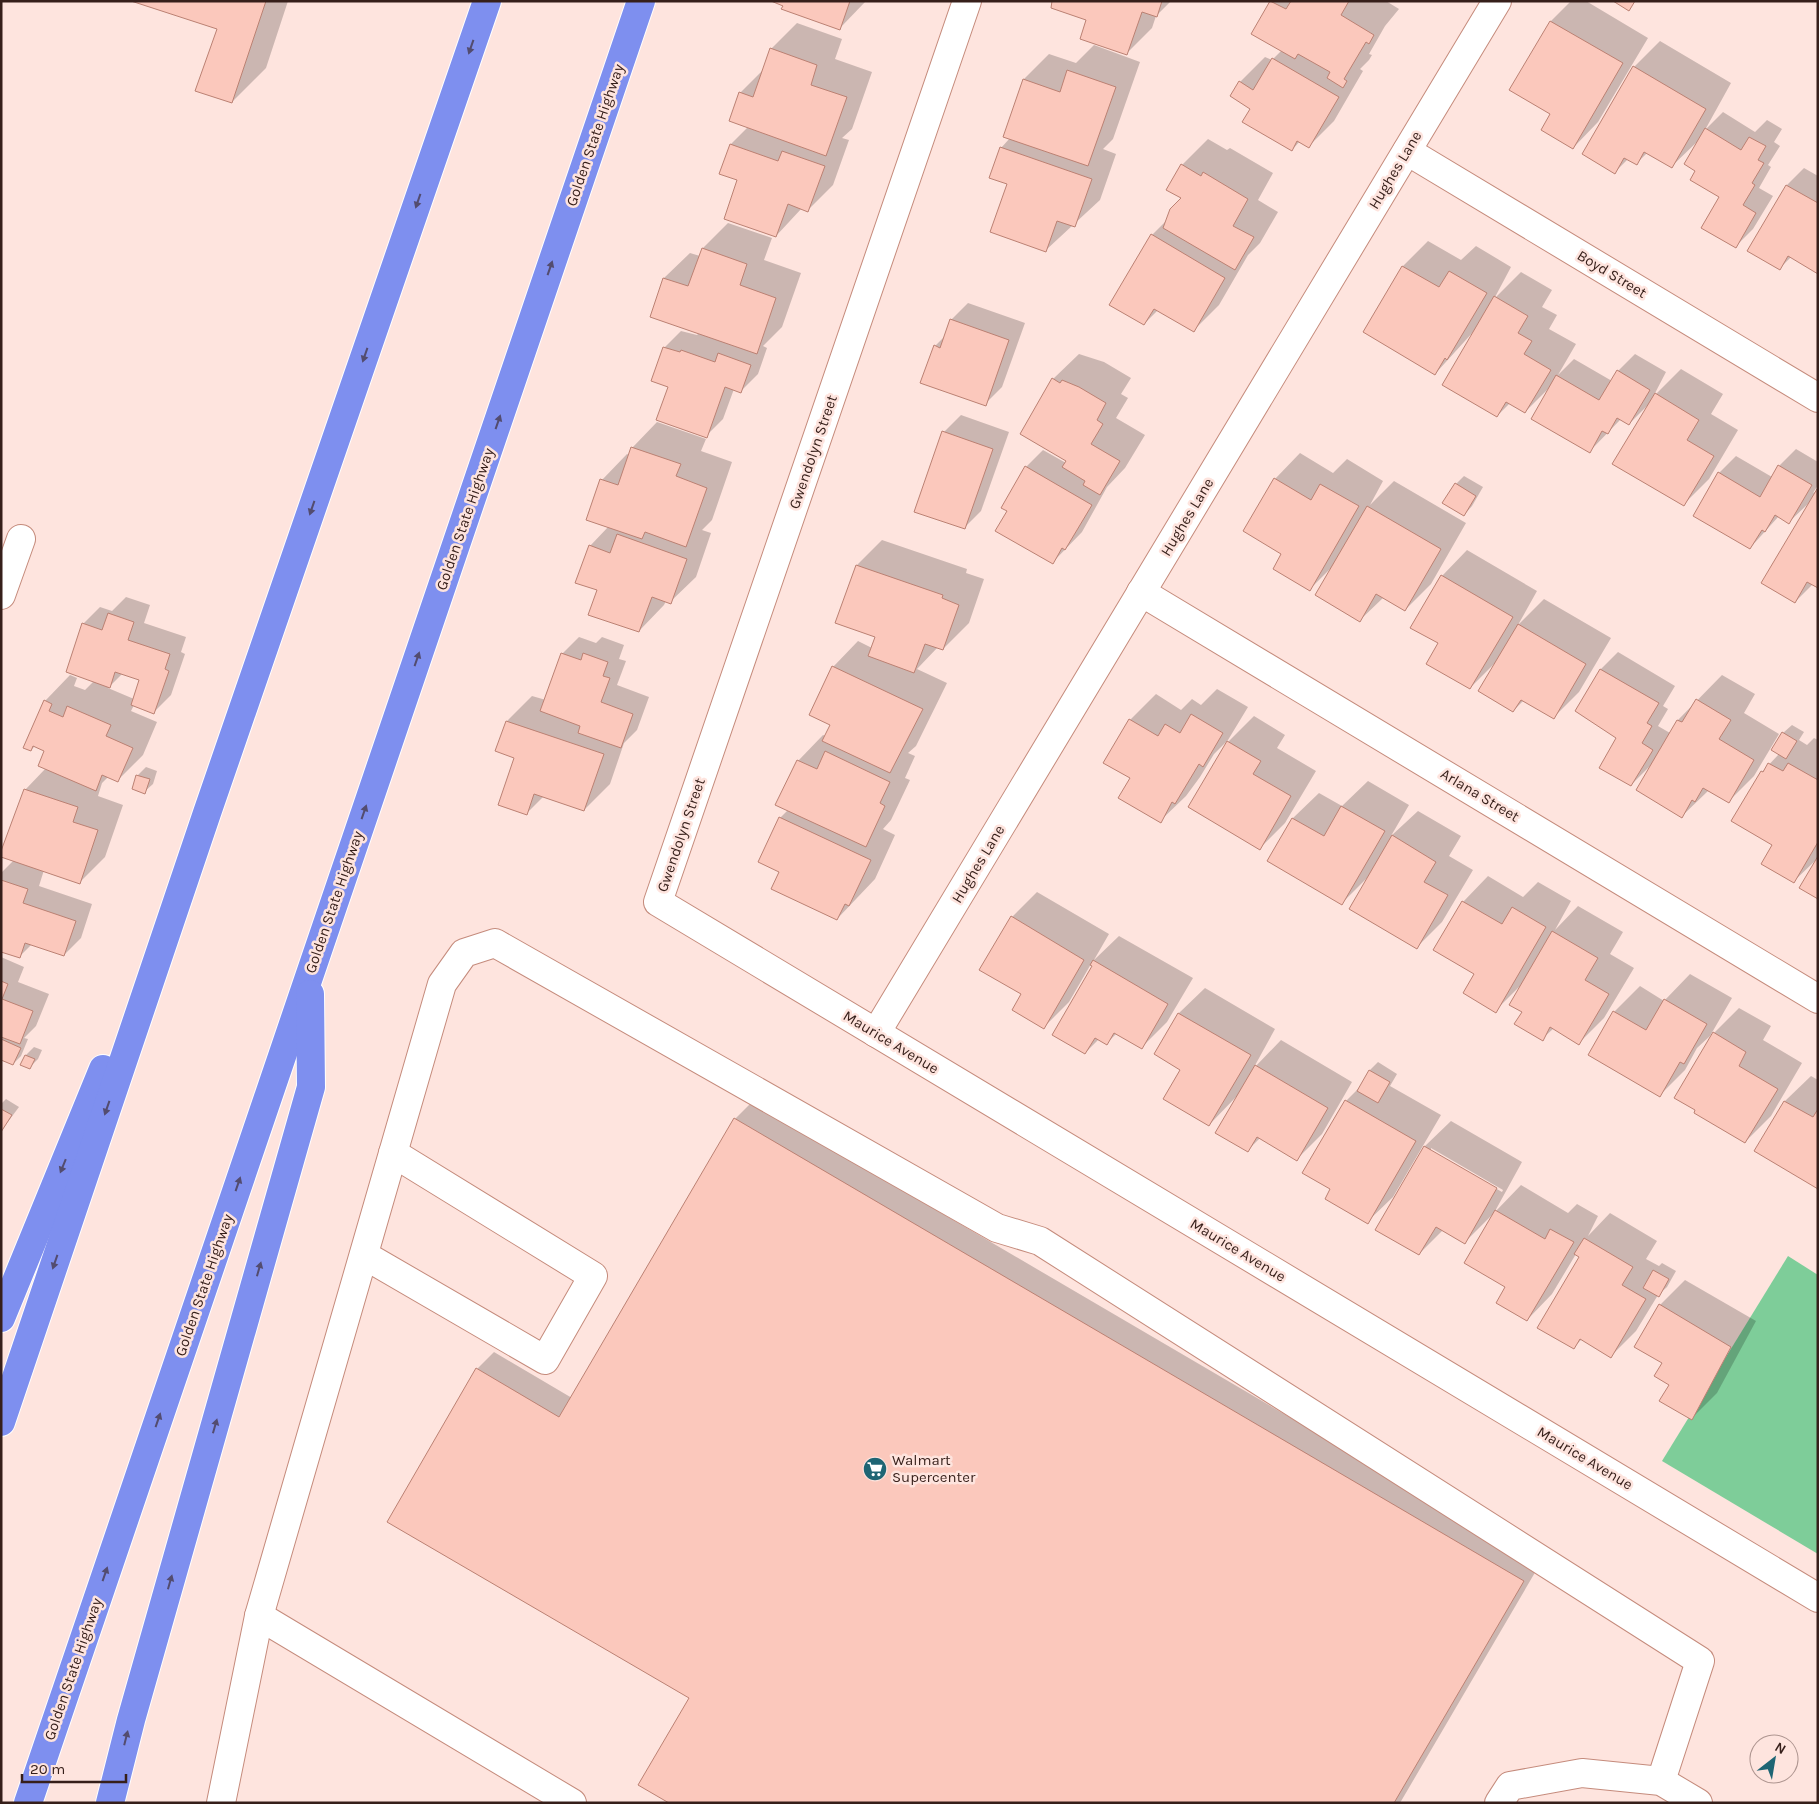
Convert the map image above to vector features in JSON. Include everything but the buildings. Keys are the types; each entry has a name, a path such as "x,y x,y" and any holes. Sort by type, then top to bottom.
{"highway":[{"path":"1,1422 207,813 487,1"},
{"name":"Golden State Highway","path":"28,1803 641,1"},
{"path":"1,1318 207,813"},
{"path":"110,1803 131,1720 311,1087 309,974"}],"street":[{"name":"Gwendolyn Street","path":"658,902 967,1"},
{"name":"Hughes Lane","path":"876,1033 1497,1"},
{"name":"Boyd Street","path":"1407,151 1818,398"},
{"path":"1,595 21,539"},
{"name":"Arlana Street","path":"1141,592 1818,998"},
{"name":"Maurice Avenue","path":"658,902 1818,1598"},
{"path":"221,1803 259,1616 442,984 464,953 495,943 997,1228 1040,1241 1700,1661 1661,1781"},
{"path":"364,1254 546,1360 593,1276 393,1153"},
{"path":"259,1616 572,1803"},
{"path":"1499,1803 1510,1786 1582,1773 1661,1781 1698,1803"}],"shaded area":[{"path":"1788,1256 1818,1275 1818,1554 1662,1461"}],"place":[{"name":"Walmart Supercenter","path":"875,1469"}]}
